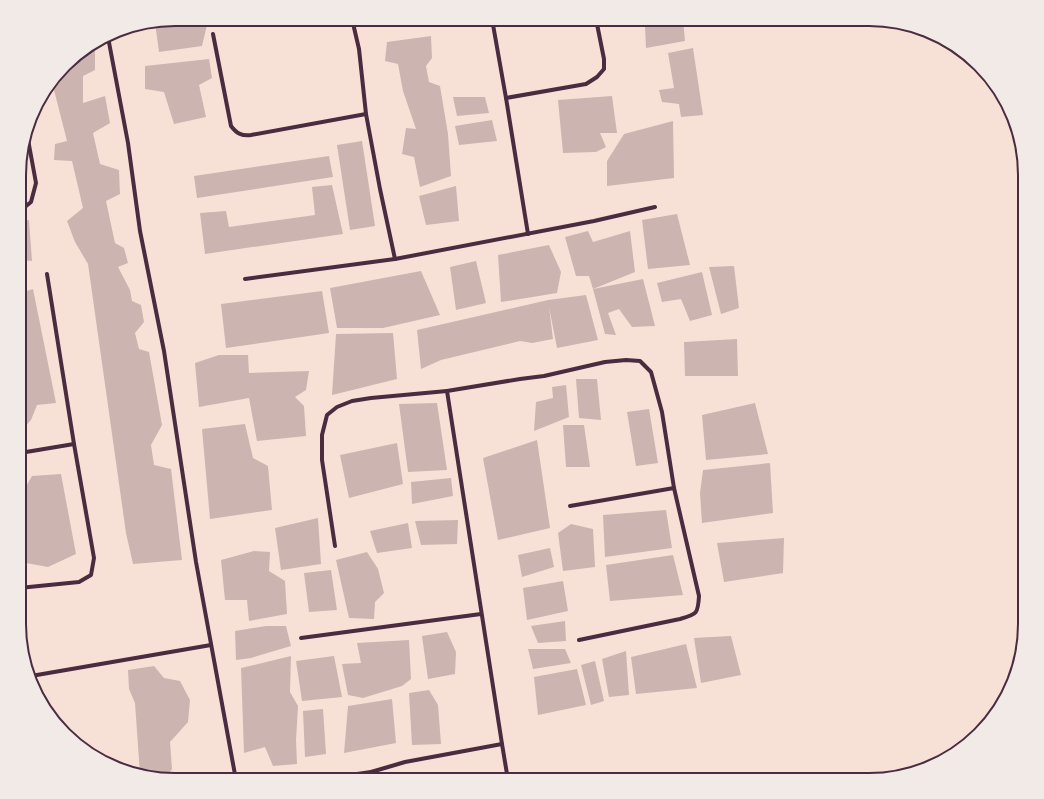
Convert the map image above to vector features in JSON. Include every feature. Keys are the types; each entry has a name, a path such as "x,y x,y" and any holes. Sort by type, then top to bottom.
{"street":[{"path":"354,26 359,49 366,114 395,259"},
{"path":"493,26 528,234"},
{"path":"506,98 586,84 597,78 604,69 604,59 597,26"},
{"path":"213,34 231,126 235,132 243,136 251,135 366,114"},
{"path":"109,41 128,143 140,231 164,351 196,562 235,773"},
{"path":"26,206 31,202 36,183 29,145"},
{"path":"245,279 395,259 528,234 655,207"},
{"path":"26,587 79,582 91,574 94,558 47,274"},
{"path":"334,546 322,460 322,435 327,415 337,407 352,401 447,391 544,376 605,362 626,360 640,361 651,372 662,412 674,488 699,596 698,609 694,615 680,619 579,640"},
{"path":"447,391 507,773"},
{"path":"26,452 74,444"},
{"path":"570,506 674,488"},
{"path":"301,638 481,614"},
{"path":"35,675 211,645"},
{"path":"364,773 405,762 502,744"}],"building":[{"path":"207,26 202,46 159,52 156,27"},
{"path":"645,26 684,26 685,41 646,48"},
{"path":"431,36 432,58 426,66 429,82 440,86 448,134 451,176 420,187 414,157 402,154 406,128 416,129 403,91 398,64 385,61 387,42"},
{"path":"693,48 703,115 681,117 679,104 662,102 659,90 674,88 668,53"},
{"path":"95,49 95,70 83,76 83,103 105,96 110,123 93,133 100,164 119,170 120,194 106,201 115,243 124,248 128,263 118,267 130,290 132,301 141,305 144,322 135,333 139,349 149,352 162,425 151,445 154,465 171,469 182,560 133,564 126,533 88,264 75,242 67,221 83,208 72,161 54,160 55,144 67,141 54,88 77,63"},
{"path":"209,59 212,78 199,85 206,117 174,124 164,92 145,89 145,66"},
{"path":"612,96 617,133 600,133 606,147 596,152 563,153 558,100"},
{"path":"453,97 485,97 489,113 457,116"},
{"path":"492,120 497,141 459,145 455,126"},
{"path":"673,121 674,178 607,186 607,161 624,134"},
{"path":"362,141 375,226 350,230 337,145"},
{"path":"329,156 333,177 197,198 194,176"},
{"path":"332,185 343,234 205,254 200,213 226,211 229,227 315,215 312,187"},
{"path":"456,186 459,221 426,225 419,196"},
{"path":"677,214 690,265 648,269 642,220"},
{"path":"26,220 29,220 32,261 26,260"},
{"path":"588,231 593,242 630,231 635,272 593,289 589,276 576,276 565,237"},
{"path":"549,245 561,272 557,293 501,302 498,255"},
{"path":"476,261 486,303 456,310 450,267"},
{"path":"734,266 739,308 721,314 709,267"},
{"path":"421,271 440,315 383,328 337,328 330,288"},
{"path":"702,272 712,315 690,321 681,299 662,302 657,283"},
{"path":"643,279 655,326 632,327 619,309 608,313 616,335 605,334 593,289"},
{"path":"33,289 56,403 37,405 31,420 26,425 26,291"},
{"path":"322,291 329,333 226,348 221,304"},
{"path":"586,295 598,340 557,348 549,307 553,339 532,343 520,341 441,360 421,369 417,330 548,300"},
{"path":"393,333 397,379 332,395 336,334"},
{"path":"737,339 738,376 685,376 684,342"},
{"path":"219,355 248,355 249,373 309,371 306,390 295,397 304,406 306,436 257,441 249,398 199,407 195,363"},
{"path":"576,379 597,379 601,420 579,418"},
{"path":"566,385 569,417 534,431 536,402 553,398 552,387"},
{"path":"437,403 447,470 408,472 399,404"},
{"path":"755,403 768,454 706,460 702,415"},
{"path":"649,409 658,463 636,466 627,412"},
{"path":"245,424 253,458 268,466 272,510 210,519 202,429"},
{"path":"563,425 584,425 590,467 566,467"},
{"path":"537,440 550,528 498,540 483,458"},
{"path":"397,443 403,484 349,498 340,455"},
{"path":"770,463 773,513 702,523 700,493 703,470"},
{"path":"61,474 76,554 48,567 26,563 26,486 32,476"},
{"path":"451,478 453,496 412,504 411,482"},
{"path":"666,510 672,548 605,557 603,515"},
{"path":"318,518 321,564 281,570 275,528"},
{"path":"458,520 457,544 421,545 415,521"},
{"path":"408,523 412,548 377,553 370,531"},
{"path":"571,524 593,529 595,567 563,571 558,533"},
{"path":"784,538 783,573 724,582 717,543"},
{"path":"550,548 554,567 522,577 518,555"},
{"path":"254,551 270,552 269,571 285,581 287,614 249,621 247,600 225,600 221,560"},
{"path":"367,552 378,569 384,593 375,602 374,619 349,618 336,560"},
{"path":"673,555 683,595 610,601 606,565"},
{"path":"331,570 337,610 309,612 304,573"},
{"path":"563,581 568,611 527,620 523,588"},
{"path":"565,621 566,641 538,643 531,626"},
{"path":"266,626 286,626 291,646 251,658 236,660 235,631"},
{"path":"447,632 456,652 455,674 428,679 422,636"},
{"path":"731,636 741,675 701,683 694,638"},
{"path":"409,640 411,679 402,686 363,698 348,695 342,664 361,663 357,643"},
{"path":"686,644 697,688 636,694 631,657"},
{"path":"528,649 565,649 571,663 533,669"},
{"path":"626,651 629,695 609,697 602,659"},
{"path":"291,656 290,692 298,706 296,740 297,764 273,766 265,747 244,753 241,668"},
{"path":"334,656 342,697 302,701 296,661"},
{"path":"595,661 604,701 591,705 581,665"},
{"path":"154,666 164,678 180,681 190,700 188,722 170,742 172,769 169,773 140,769 135,703 129,689 128,670"},
{"path":"577,669 586,705 538,715 534,677"},
{"path":"429,690 438,705 441,744 412,745 409,693"},
{"path":"392,699 396,743 344,753 348,706"},
{"path":"323,709 326,754 305,757 303,711"}]}
